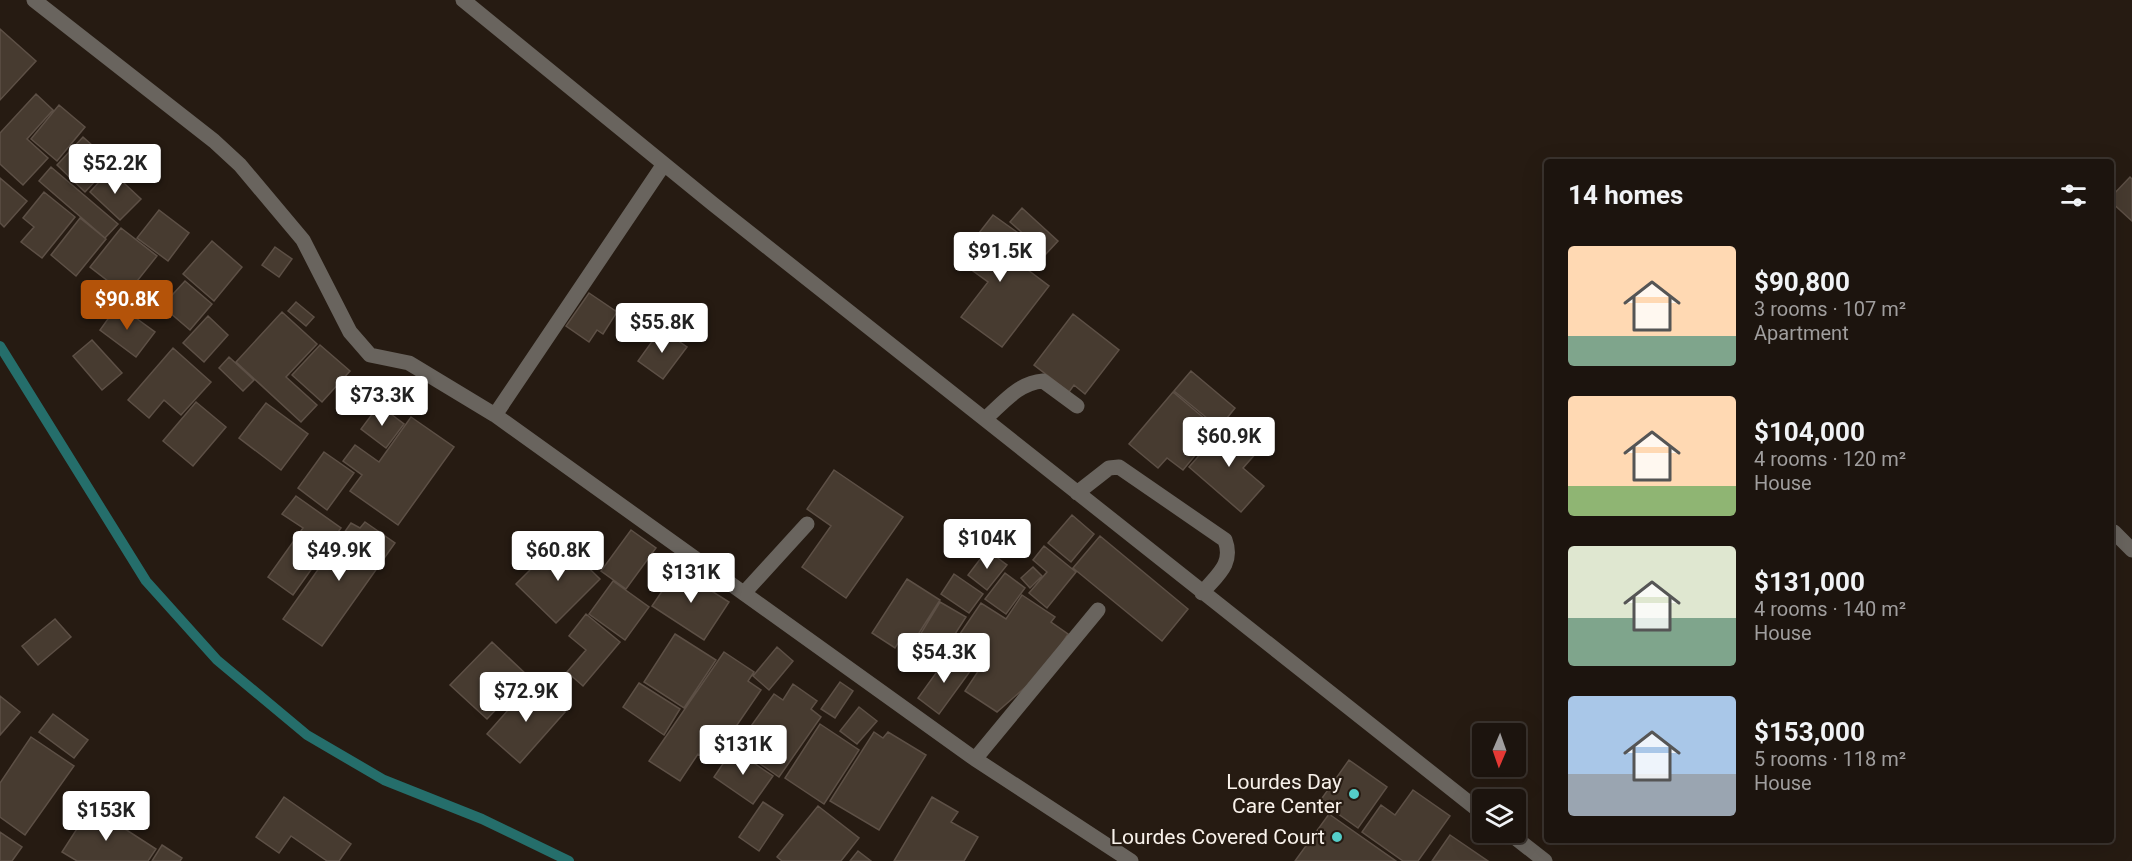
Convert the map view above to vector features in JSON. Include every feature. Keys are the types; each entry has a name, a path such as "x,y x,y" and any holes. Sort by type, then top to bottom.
{"street":[{"path":"34,0 214,141 240,165 303,240 339,314 350,332 370,355 409,363 495,415 975,759 1131,861"},
{"path":"463,0 664,164 1472,805"},
{"path":"495,415 664,164"},
{"path":"985,419 1020,387 1032,382 1043,381 1077,406"},
{"path":"1077,493 1109,468 1119,467 1225,540 1229,551 1228,561 1202,593"},
{"path":"744,593 807,524"},
{"path":"2114,532 2132,550"},
{"path":"975,759 1098,610"},
{"path":"1522,843 1545,861"}],"building":[{"path":"0,29 36,61 0,100"},
{"path":"36,94 53,110 27,139 48,158 23,185 0,164 0,133"},
{"path":"59,105 85,127 57,161 31,139"},
{"path":"83,137 112,163 85,192 57,165"},
{"path":"51,167 118,224 105,238 39,181"},
{"path":"110,170 141,199 120,220 90,192"},
{"path":"2130,177 2132,179 2132,221 2114,205 2114,194"},
{"path":"0,178 27,201 4,227 0,223"},
{"path":"44,192 75,217 42,258 21,242 34,227 23,218"},
{"path":"1022,208 1058,241 1032,269 1013,252 1027,237 1010,222"},
{"path":"159,210 189,233 168,261 137,238"},
{"path":"993,215 1021,235 1007,254 1049,286 1002,347 961,317 988,282 958,260"},
{"path":"80,218 106,239 76,276 51,255"},
{"path":"121,228 157,256 126,295 90,267"},
{"path":"212,241 242,267 214,301 183,274"},
{"path":"275,247 292,259 279,277 262,265"},
{"path":"185,281 212,304 190,330 162,306"},
{"path":"589,293 617,312 603,334 597,330 589,342 566,326"},
{"path":"296,302 314,317 306,326 288,311"},
{"path":"118,305 155,332 136,357 100,330"},
{"path":"282,312 317,344 286,377 317,405 301,422 236,362"},
{"path":"1073,314 1119,350 1085,394 1074,385 1069,392 1034,365"},
{"path":"208,316 228,335 204,362 183,343"},
{"path":"661,329 687,347 663,379 638,361"},
{"path":"92,340 122,373 102,390 73,356"},
{"path":"320,345 350,371 322,402 292,375"},
{"path":"173,348 211,382 181,415 164,400 149,418 128,400"},
{"path":"229,357 254,380 243,391 219,368"},
{"path":"1191,371 1235,408 1219,428 1174,391"},
{"path":"1173,392 1217,429 1183,470 1167,458 1158,468 1129,444"},
{"path":"196,402 226,427 193,466 163,441"},
{"path":"266,403 308,434 281,470 239,438"},
{"path":"379,405 404,424 386,448 361,429"},
{"path":"411,417 454,447 398,525 350,491 362,475 343,461 355,445 379,462"},
{"path":"1226,425 1257,452 1243,468 1264,486 1241,512 1189,467"},
{"path":"324,452 354,473 327,510 298,488"},
{"path":"834,470 903,517 846,598 802,567 831,526 807,509"},
{"path":"296,496 341,528 293,595 268,577 303,528 282,514"},
{"path":"1072,515 1094,534 1071,562 1048,543"},
{"path":"365,522 395,543 322,646 283,619 351,523 360,528"},
{"path":"631,530 656,548 626,589 601,571"},
{"path":"1100,536 1188,609 1162,641 1073,568"},
{"path":"560,540 600,579 556,623 516,584"},
{"path":"1044,546 1076,572 1047,608 1029,593 1047,572 1033,560"},
{"path":"987,550 1007,565 987,590 968,575"},
{"path":"1033,567 1042,576 1030,588 1021,578"},
{"path":"677,569 729,602 704,640 652,606"},
{"path":"1005,573 1025,588 1006,614 985,599"},
{"path":"954,574 983,594 969,613 941,594"},
{"path":"907,579 940,600 912,644 901,638 895,648 872,633"},
{"path":"613,581 649,607 625,640 589,614"},
{"path":"1022,595 1055,617 1051,622 1068,634 1045,670 997,712 965,691 979,670 949,650 981,603 1006,619"},
{"path":"940,602 966,617 939,659 915,643"},
{"path":"586,614 620,642 583,686 567,672 586,650 569,636"},
{"path":"55,619 71,637 38,665 22,646"},
{"path":"675,634 716,660 684,708 644,682"},
{"path":"492,642 528,676 487,719 450,685"},
{"path":"777,647 793,661 769,690 753,676"},
{"path":"724,652 754,672 748,681 761,690 711,763 698,754 680,781 649,761"},
{"path":"949,655 971,670 939,714 918,698"},
{"path":"840,682 853,691 835,718 821,709"},
{"path":"532,683 565,712 520,763 487,734"},
{"path":"639,683 680,709 664,735 623,707"},
{"path":"793,684 817,701 811,709 821,717 779,777 736,747 774,694 783,700"},
{"path":"0,696 20,712 0,735"},
{"path":"859,707 877,721 857,744 840,731"},
{"path":"53,714 88,740 74,758 39,732"},
{"path":"820,724 859,750 824,804 785,778"},
{"path":"874,732 883,738 888,732 926,755 879,830 830,801"},
{"path":"31,737 74,766 25,835 0,817 0,783"},
{"path":"733,749 773,776 753,804 714,777"},
{"name":"Lourdes Day Care Center","path":"1349,760 1387,787 1358,828 1320,801"},
{"path":"1413,790 1450,816 1418,861 1403,861 1362,832 1381,805 1395,815"},
{"path":"284,797 351,844 339,861 327,861 291,836 279,853 256,837"},
{"path":"932,797 958,812 951,822 978,837 964,861 894,861"},
{"path":"763,802 783,815 759,851 739,837"},
{"path":"818,806 859,838 841,861 782,861 777,857"},
{"path":"91,807 156,849 148,861 77,861 62,852"},
{"name":"Lourdes Covered Court","path":"1329,814 1396,861 1295,861"},
{"path":"0,832 22,847 12,861 0,861"},
{"path":"1450,835 1488,861 1432,861"},
{"path":"162,845 182,858 180,861 152,861"},
{"path":"858,851 871,861 850,861"}],"waterway":[{"path":"0,346 146,581 217,660 307,735 384,780 482,819 569,861"}],"place":[{"name":"Lourdes Day Care Center","path":"1354,794"},
{"name":"Lourdes Covered Court","path":"1337,837"}]}
